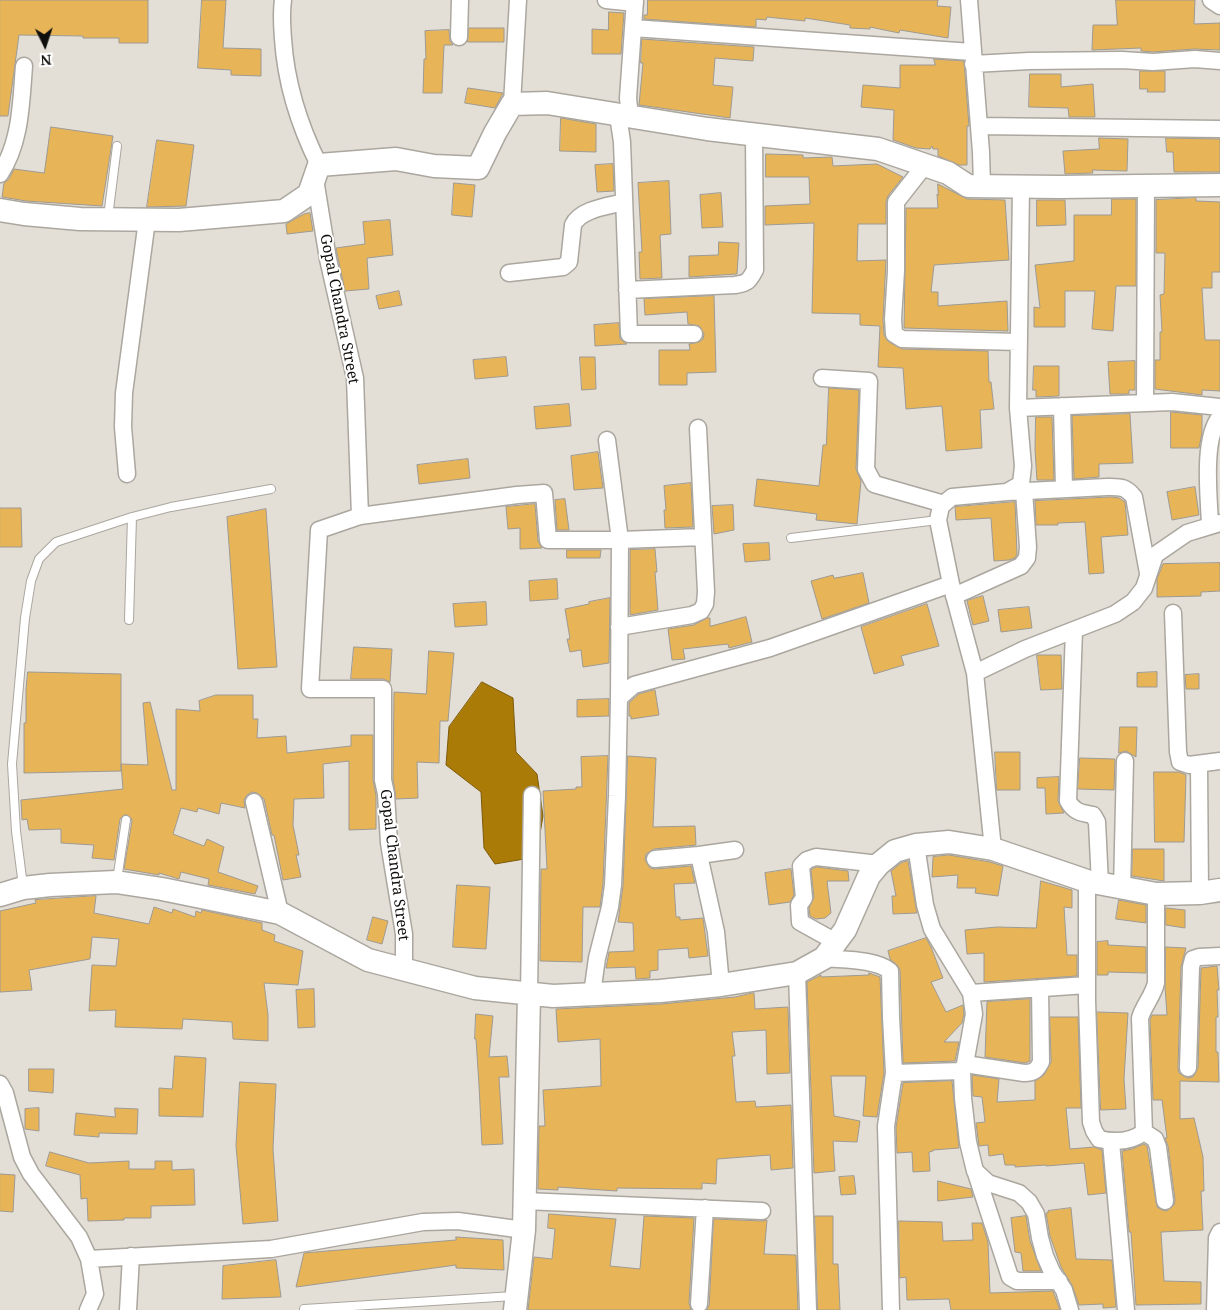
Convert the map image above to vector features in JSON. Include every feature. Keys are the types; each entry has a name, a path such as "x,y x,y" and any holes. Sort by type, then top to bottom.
{"street":[{"name":"Gopal Chandra Street","path":"283,0 281,12 288,80 295,110 317,171 328,259 355,378 360,516 319,530 310,689 383,689 383,780 386,794 389,843 404,934 404,970"},
{"path":"459,37 460,0"},
{"path":"0,210 80,220 179,220 284,211 309,194 317,171 396,159 434,166 478,168 512,104 518,0"},
{"path":"606,0 635,2 628,98 624,116 622,142 629,334 694,334"},
{"path":"969,0 982,186"},
{"path":"1211,0 1220,6"},
{"path":"633,28 973,58 1153,62 1195,59 1220,61"},
{"path":"0,174 10,157 19,126 24,66"},
{"path":"512,104 547,103 754,136 878,149 948,173 968,186 1220,185"},
{"path":"979,126 1220,129"},
{"path":"627,290 735,285 746,283 751,277 755,270 754,136"},
{"path":"925,165 896,202 894,334 902,338 1019,342"},
{"path":"1145,403 1146,185"},
{"path":"1015,492 1021,484 1023,466 1018,408 1021,187"},
{"path":"509,273 563,267 569,262 575,220 586,213 624,202"},
{"path":"127,474 123,427 124,393 147,220"},
{"path":"822,378 869,381 866,469 874,484 944,504"},
{"path":"1018,408 1172,402 1220,407"},
{"path":"1062,406 1064,490"},
{"path":"975,673 1026,649 1115,614 1133,602 1144,588 1155,555 1187,534 1215,524 1214,458 1210,439 1216,422 1220,417"},
{"path":"619,627 692,615 701,611 705,604 698,428"},
{"path":"592,994 597,958 610,907 613,885 617,804 620,540 607,440"},
{"path":"993,849 975,673 952,590 938,520 941,506 952,497 1120,487 1128,490 1134,497 1148,574"},
{"path":"619,698 634,685 770,648 1021,566 1027,558 1028,547 1015,492"},
{"path":"360,516 544,493 548,540 703,537"},
{"path":"1173,613 1178,752 1180,762 1189,765 1220,761"},
{"path":"1074,630 1068,801 1071,808 1093,815 1097,822 1088,985 1091,1122 1099,1139 1111,1142 1135,1139 1144,1132"},
{"path":"1122,889 1124,761"},
{"path":"0,895 23,888 116,882 162,889 280,913 368,960 475,988 529,995 553,996 660,991 721,985 797,973 830,950 845,930 870,876 879,864 894,851 916,845 949,842 993,849 1093,883 1122,889 1156,894 1210,891 1199,764"},
{"path":"515,1303 524,1230 532,795"},
{"path":"254,802 280,913"},
{"path":"916,845 925,905 932,929 971,993 974,1014 963,1067 963,1098 968,1142 975,1171 1010,1277 1017,1281 1058,1281"},
{"path":"655,859 735,850"},
{"path":"699,855 716,932 721,985"},
{"path":"879,864 827,857 816,857 807,860 801,866 804,898 799,905 800,922 830,950 884,965 890,971 890,1017 894,1073 886,1126 891,1310"},
{"path":"1144,1132 1140,1018 1143,1008 1154,994 1156,983 1156,894"},
{"path":"1188,1068 1191,967 1193,960 1199,957 1220,956"},
{"path":"797,973 808,1310"},
{"path":"971,993 1088,985"},
{"path":"894,1073 963,1067 1032,1072 1037,1069 1041,1062 1040,988"},
{"path":"0,1084 5,1093 22,1157 31,1174 79,1237 89,1259 95,1294 88,1310"},
{"path":"1144,1132 1155,1139 1158,1147 1165,1201"},
{"path":"1111,1142 1126,1310"},
{"path":"975,1171 988,1183 1018,1193 1029,1202 1036,1214 1045,1256 1064,1290 1070,1310"},
{"path":"524,1201 762,1211"},
{"path":"699,1304 705,1208"},
{"path":"89,1259 271,1249 423,1222 458,1221 524,1230"},
{"path":"1215,1310 1217,1238 1220,1232"},
{"path":"128,1310 131,1256"}],"lane":[{"path":"108,220 118,146"},
{"path":"23,888 16,830 12,764 18,686 31,581 38,559 56,542 132,517 171,507 271,489"},
{"path":"129,620 132,517"},
{"path":"791,538 938,520"},
{"path":"116,882 126,820"},
{"path":"304,1309 515,1303"}],"shaded area":[{"path":"482,682 513,698 516,752 537,774 543,816 536,857 495,864 484,848 481,792 446,765 449,727"}],"building":[{"path":"0,0 148,0 148,43 119,43 119,38 19,35 8,116 0,116"},
{"path":"202,0 226,0 223,48 261,49 261,76 231,75 231,70 198,68"},
{"path":"648,0 938,0 937,6 951,7 948,38 900,30 899,33 870,27 870,29 850,28 850,25 805,18 805,21 767,17 766,20 756,19 756,27 644,19 644,15 647,15"},
{"path":"1116,0 1195,0 1194,24 1220,23 1220,50 1194,49 1153,52 1141,51 1141,48 1092,50 1093,25 1117,25"},
{"path":"609,12 624,13 621,54 592,54 592,29 608,30"},
{"path":"469,28 504,28 504,42 468,42"},
{"path":"449,30 450,41 453,45 444,45 442,93 423,93 424,59 426,59 425,31"},
{"path":"642,39 754,47 753,61 715,58 713,85 733,87 730,118 639,105 643,63 641,63"},
{"path":"934,59 964,61 969,126 967,126 967,165 959,165 938,156 938,149 933,149 932,146 930,149 916,148 893,140 894,110 861,107 863,85 900,88 900,65 935,65"},
{"path":"1140,71 1165,71 1165,92 1147,92 1148,89 1140,89"},
{"path":"1030,74 1061,74 1061,87 1093,84 1095,117 1069,117 1068,108 1029,107"},
{"path":"468,88 503,93 495,108 465,103"},
{"path":"561,118 596,124 596,152 560,151"},
{"path":"51,127 113,136 102,206 26,201 2,197 4,183 9,179 14,169 44,173"},
{"path":"1099,138 1128,139 1127,171 1092,170 1093,173 1065,174 1063,151 1099,149"},
{"path":"1166,138 1220,139 1220,172 1174,172 1173,152 1167,152"},
{"path":"157,140 194,145 186,206 147,207"},
{"path":"766,154 803,155 803,158 832,157 833,166 877,164 903,177 888,196 886,202 886,224 858,224 857,261 886,260 883,320 884,335 889,342 902,349 988,351 989,382 991,382 994,409 980,410 982,448 946,451 942,406 906,409 903,368 878,367 880,326 860,325 860,314 812,313 814,223 765,225 765,206 810,204 809,177 766,177"},
{"path":"613,164 614,191 597,192 595,165"},
{"path":"669,181 671,234 660,235 662,278 640,279 639,252 642,252 638,183"},
{"path":"454,183 475,185 472,217 452,215"},
{"path":"938,184 967,199 1005,200 1009,260 934,265 931,292 938,292 938,306 1007,301 1008,331 904,328 906,208 938,208"},
{"path":"721,193 723,227 702,228 700,195"},
{"path":"1196,198 1196,201 1220,202 1220,272 1212,272 1212,288 1202,288 1205,340 1220,340 1220,391 1202,390 1202,395 1155,389 1155,360 1160,360 1160,332 1162,332 1160,295 1164,294 1165,253 1156,253 1156,200"},
{"path":"1112,199 1136,199 1136,286 1116,286 1113,331 1092,329 1095,291 1065,291 1065,327 1034,327 1034,307 1040,308 1035,265 1074,261 1074,215 1111,215"},
{"path":"1037,200 1065,200 1066,225 1037,226"},
{"path":"310,213 313,231 287,234 286,224 304,214"},
{"path":"390,220 393,255 367,258 369,289 345,291 336,248 365,244 363,222"},
{"path":"719,242 739,243 737,274 689,277 689,256 718,255"},
{"path":"399,291 402,305 379,309 376,296"},
{"path":"714,296 716,372 687,373 687,385 659,385 659,350 690,350 689,344 699,342 703,339 704,334 699,326 688,324 687,312 645,315 644,299"},
{"path":"619,323 620,339 627,344 595,346 594,325"},
{"path":"506,357 508,376 475,379 473,360"},
{"path":"580,357 595,357 596,389 582,390"},
{"path":"1135,361 1135,390 1129,390 1129,394 1110,394 1108,362"},
{"path":"1034,366 1059,366 1059,396 1036,397 1036,390 1033,390"},
{"path":"829,388 859,390 856,469 861,481 857,524 816,520 817,514 754,506 757,479 819,486 823,445 826,445"},
{"path":"569,404 571,426 536,429 534,407"},
{"path":"1171,412 1202,415 1202,433 1199,448 1171,448"},
{"path":"1130,414 1133,463 1099,464 1099,477 1074,479 1072,416"},
{"path":"1036,417 1052,417 1054,480 1037,480 1035,450"},
{"path":"598,452 603,488 574,490 571,456"},
{"path":"468,459 470,478 419,484 417,465"},
{"path":"691,483 693,527 665,528 664,486"},
{"path":"1195,487 1199,515 1172,520 1167,492"},
{"path":"1119,498 1125,502 1128,535 1101,537 1104,573 1089,574 1085,522 1036,525 1035,501"},
{"path":"565,499 569,530 557,530 555,500"},
{"path":"1015,502 1017,554 1015,558 1009,560 994,561 991,518 956,520 955,507"},
{"path":"535,504 538,541 542,548 520,549 520,528 508,529 506,507"},
{"path":"733,505 734,530 714,534 712,506"},
{"path":"0,508 21,508 22,547 0,547"},
{"path":"266,509 277,667 238,669 227,517"},
{"path":"769,543 770,560 745,562 743,544"},
{"path":"655,549 658,610 630,615 630,550"},
{"path":"567,550 601,550 600,558 567,558"},
{"path":"1220,563 1220,591 1201,592 1201,596 1157,597 1157,579 1163,564"},
{"path":"863,573 869,603 822,619 811,581 833,575 834,578"},
{"path":"557,579 558,599 530,601 529,581"},
{"path":"983,596 989,621 973,625 967,601"},
{"path":"610,598 609,663 583,667 581,650 570,652 567,639 570,639 565,609"},
{"path":"486,602 487,625 455,627 453,604"},
{"path":"927,604 939,646 901,656 904,665 874,674 861,627"},
{"path":"1029,607 1032,628 1001,632 998,610"},
{"path":"746,617 752,642 729,648 728,644 683,649 685,659 672,660 668,629 694,625 707,618 710,618 710,626"},
{"path":"354,647 392,649 390,682 383,679 351,679"},
{"path":"429,651 454,653 448,721 440,721 439,763 417,762 418,798 396,799 393,779 394,692 426,694"},
{"path":"1037,655 1061,655 1062,689 1041,690"},
{"path":"28,672 121,674 121,771 24,773 24,723 26,723"},
{"path":"1157,672 1157,687 1137,687 1137,673"},
{"path":"1199,674 1199,689 1186,689 1185,675"},
{"path":"655,690 659,715 631,719 631,716 629,716 629,703 639,694"},
{"path":"216,695 253,695 253,719 258,719 257,738 286,736 287,753 351,746 351,735 373,735 376,829 349,830 349,761 323,764 324,798 294,799 293,825 299,855 296,855 301,877 283,880 274,835 272,835 264,799 257,793 252,792 247,795 244,800 245,808 221,803 219,814 198,808 197,812 181,808 173,834 204,846 207,839 224,847 218,872 258,886 255,894 208,885 209,879 181,872 179,879 159,873 159,875 124,869 132,821 127,815 120,819 114,860 92,858 94,845 61,843 61,829 29,830 27,819 22,820 21,800 123,789 121,764 148,765 143,703 150,702 172,790 176,790 176,709 200,711 199,701"},
{"path":"609,699 609,716 577,717 577,700"},
{"path":"1120,727 1137,727 1136,757 1126,751 1119,753"},
{"path":"995,752 1020,752 1020,790 997,790"},
{"path":"608,756 603,884 600,907 583,907 582,962 540,961 541,869 547,869 543,791 582,787 581,757"},
{"path":"628,756 656,758 653,827 695,826 696,845 654,849 646,854 645,860 650,868 655,869 691,866 695,883 674,884 676,917 680,917 680,920 703,918 708,956 689,958 688,948 658,950 658,970 650,971 650,978 636,979 635,967 606,968 609,952 634,951 633,923 618,922 623,886"},
{"path":"1080,758 1115,759 1114,790 1078,789"},
{"path":"1154,772 1179,772 1186,775 1184,842 1155,842"},
{"path":"1059,777 1058,801 1064,813 1046,814 1045,788 1037,788 1037,778"},
{"path":"1133,849 1164,849 1164,881 1132,876"},
{"path":"949,855 1003,866 998,896 975,893 976,888 957,888 958,875 932,877 933,857"},
{"path":"908,861 917,913 893,914 892,896 896,896 891,871 901,863"},
{"path":"817,867 848,871 849,881 827,881 831,913 825,918 816,919 810,916 809,908 814,897 811,870"},
{"path":"791,869 794,895 790,902 769,905 765,873"},
{"path":"1041,881 1072,890 1072,908 1064,907 1067,955 1077,955 1077,976 984,982 984,953 967,954 965,930 997,927 1036,928"},
{"path":"457,885 490,887 486,949 453,947"},
{"path":"96,896 94,913 149,924 154,907 172,913 173,909 195,917 196,911 201,913 202,910 262,923 262,930 275,935 274,941 303,951 298,985 264,983 268,1015 268,1041 233,1039 232,1022 183,1019 182,1029 115,1027 116,1010 89,1011 92,965 116,966 119,939 92,937 90,959 29,970 32,990 0,992 0,911 36,903 35,900"},
{"path":"1119,900 1146,905 1146,923 1116,919"},
{"path":"1166,908 1185,910 1185,928 1166,925"},
{"path":"373,917 388,921 382,944 367,940"},
{"path":"926,938 943,978 931,982 946,1012 963,1005 962,1023 944,1042 959,1042 955,1061 903,1063 900,970 890,959 888,951"},
{"path":"1108,941 1108,945 1146,947 1146,973 1108,972 1108,975 1097,975 1097,942"},
{"path":"1166,947 1186,948 1181,967 1178,1068 1179,1073 1187,1078 1193,1077 1198,1068 1201,968 1217,966 1219,990 1217,990 1216,1052 1218,1052 1219,1082 1180,1081 1180,1119 1194,1118 1203,1157 1204,1191 1201,1191 1203,1230 1161,1232 1164,1281 1201,1282 1201,1304 1136,1305 1131,1232 1129,1232 1122,1151 1144,1144 1147,1146 1157,1207 1167,1211 1174,1205 1175,1200 1168,1146 1165,1138 1167,1138 1162,1100 1153,1100 1150,1020 1152,1015 1167,1015 1165,987"},
{"path":"869,973 880,977 884,1073 877,1117 863,1116 866,1076 831,1076 834,1116 860,1121 857,1142 833,1141 835,1171 814,1173 807,982 821,975 821,977 869,975"},
{"path":"314,989 315,1027 298,1028 296,990"},
{"path":"754,993 755,1009 788,1007 790,1073 767,1074 766,1030 732,1032 735,1056 732,1056 736,1102 755,1101 756,1107 791,1105 793,1168 771,1170 770,1155 717,1159 716,1184 702,1183 702,1189 617,1188 617,1191 558,1187 558,1190 538,1189 539,1126 545,1126 543,1090 601,1086 600,1039 558,1042 556,1009 661,1004 735,997"},
{"path":"1030,999 1030,1061 1025,1063 985,1057 987,1002"},
{"path":"1097,1012 1128,1013 1124,1079 1126,1109 1101,1110"},
{"path":"476,1014 493,1016 489,1057 507,1056 509,1077 499,1077 503,1144 482,1145 475,1039"},
{"path":"1050,1017 1078,1017 1081,1108 1066,1108 1070,1149 1094,1147 1102,1150 1106,1193 1088,1195 1084,1163 1015,1167 1015,1165 1005,1165 1003,1154 989,1156 988,1145 979,1146 976,1123 985,1122 982,1097 973,1096 972,1075 999,1079 997,1102 1035,1100 1035,1081 1044,1075 1051,1062"},
{"path":"175,1056 206,1058 203,1117 159,1116 159,1088 172,1089"},
{"path":"29,1069 54,1069 53,1093 29,1091"},
{"path":"952,1081 959,1148 929,1152 930,1171 913,1172 912,1152 897,1153 896,1127 903,1083"},
{"path":"240,1082 276,1084 273,1149 278,1221 243,1224 236,1146"},
{"path":"39,1108 39,1131 25,1129 25,1109"},
{"path":"115,1108 138,1109 137,1134 99,1133 99,1137 74,1135 76,1113 115,1117"},
{"path":"50,1152 89,1163 129,1161 129,1169 155,1169 155,1161 172,1161 172,1170 194,1169 195,1205 151,1206 151,1218 88,1221 87,1198 81,1199 80,1175 46,1166"},
{"path":"0,1174 15,1175 13,1212 0,1211"},
{"path":"854,1176 856,1194 841,1195 839,1177"},
{"path":"938,1181 971,1189 973,1197 938,1201"},
{"path":"1071,1208 1076,1259 1112,1260 1116,1307 1103,1308 1103,1304 1079,1305 1072,1285 1061,1267 1050,1236 1046,1213 1048,1211"},
{"path":"549,1214 616,1219 610,1266 640,1269 644,1216 694,1218 689,1303 691,1310 528,1310 534,1257 552,1259 555,1229 548,1228"},
{"path":"815,1216 833,1216 833,1264 838,1264 840,1310 818,1310"},
{"path":"1026,1216 1030,1241 1041,1271 1023,1271 1021,1253 1015,1252 1011,1218"},
{"path":"714,1219 767,1220 764,1254 796,1255 798,1310 707,1310 709,1305"},
{"path":"899,1221 942,1222 943,1241 973,1240 972,1223 982,1223 988,1242 990,1293 1053,1291 1060,1310 951,1310 949,1299 907,1300 906,1277 900,1278"},
{"path":"456,1237 503,1240 504,1270 456,1268 456,1265 296,1287 304,1253 456,1240"},
{"path":"276,1260 281,1297 222,1299 223,1266"}]}
